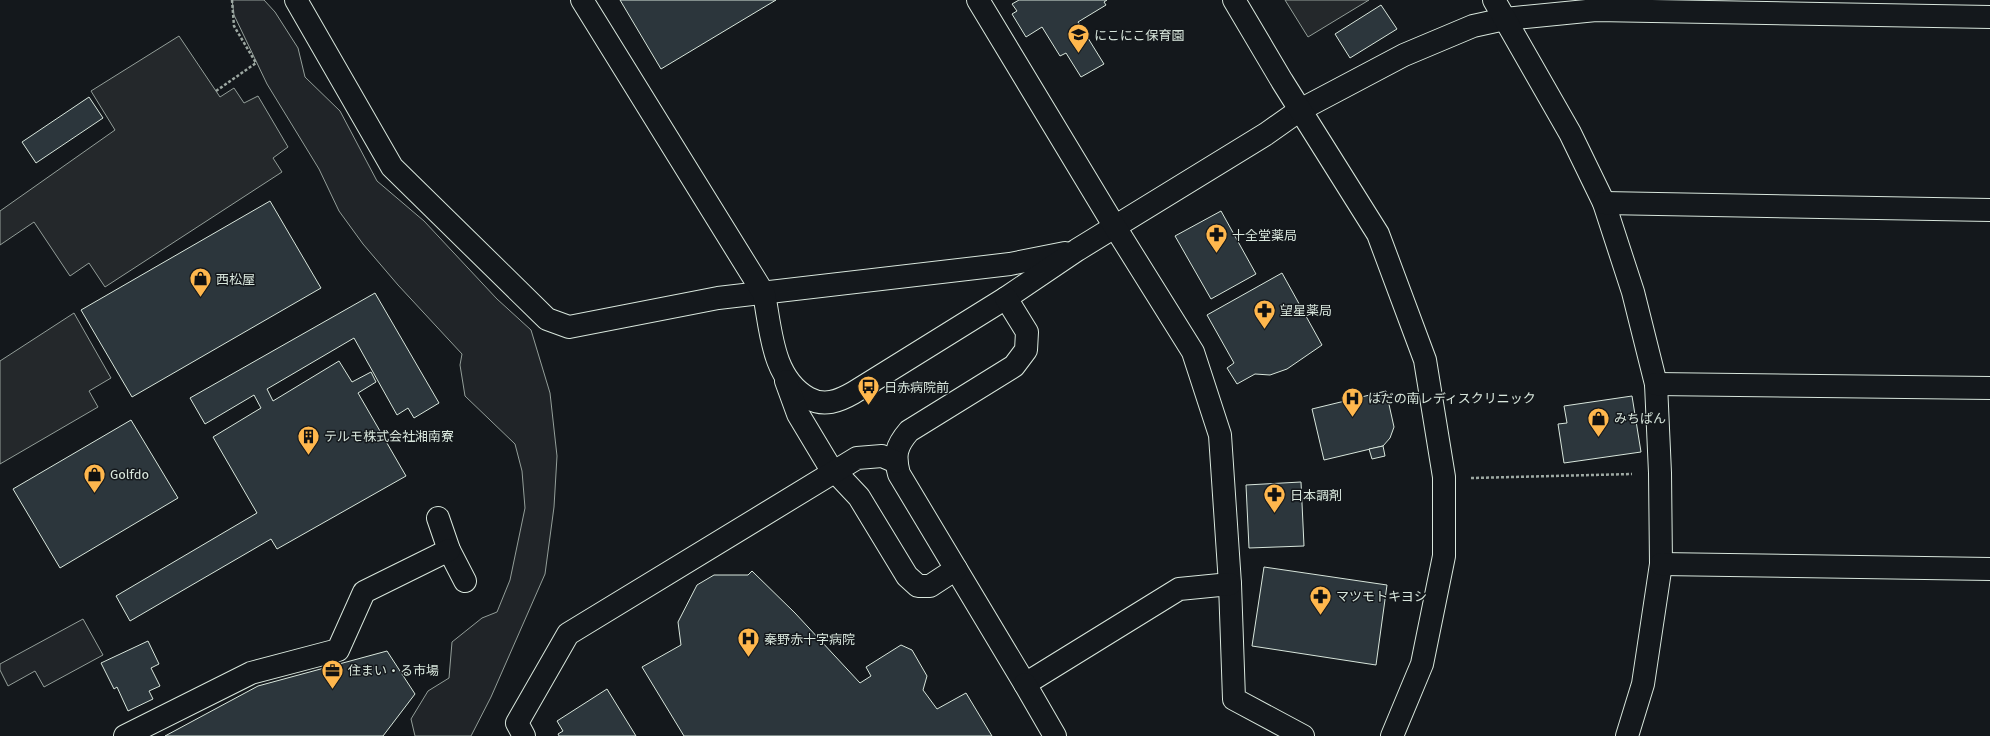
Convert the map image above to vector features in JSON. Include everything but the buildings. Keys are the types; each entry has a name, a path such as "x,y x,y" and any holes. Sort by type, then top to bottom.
{"street":[{"path":"296,0 392,167 547,319 570,327 718,298 764,294 1010,264 1077,250"},
{"path":"582,0 764,294 780,365 798,414 834,472 848,484 859,497 907,576 918,586 930,586 956,569"},
{"path":"978,0 1115,227 1194,352 1220,435 1230,584 1234,699 1303,736"},
{"path":"1234,0 1300,110 1378,234 1426,360 1444,477 1444,556 1422,664 1392,736"},
{"path":"1494,0 1570,133 1604,203 1633,292 1656,384 1660,472 1661,564 1643,684 1627,736"},
{"path":"780,365 791,386 801,395 811,400 823,403 838,402 1006,298 1077,250 1259,138 1300,110 1404,55 1473,26 1505,19 1596,10 1892,8 1990,17"},
{"path":"1604,203 1990,210"},
{"path":"1006,298 1027,332 1026,350 1014,366 909,431 900,440 896,462 900,474 1055,736"},
{"path":"1656,384 1990,388"},
{"path":"524,736 517,723 568,634 857,458 882,456 896,462"},
{"path":"438,518 449,550 466,581"},
{"path":"125,736 251,673 338,650 364,592 449,550"},
{"path":"1661,564 1990,568"},
{"path":"1025,684 1179,589 1230,584"}],"path":[{"path":"216,91 256,63 234,26 232,0"},
{"path":"1471,478 1660,472"}],"shaded area":[{"path":"232,0 264,0 275,12 298,48 305,77 340,111 377,181 424,221 497,299 531,330 550,393 557,456 554,507 545,574 491,697 471,736 415,736 411,719 428,691 449,678 452,642 482,618 497,612 510,580 525,508 522,471 515,444 465,396 460,365 462,354 398,285 363,244 339,211 319,169 267,84 234,15"},
{"path":"1285,0 1369,0 1308,37"},
{"path":"179,36 220,97 234,88 244,103 258,96 288,147 273,158 282,172 105,287 89,263 70,276 34,222 0,245 0,211 115,130 91,91"},
{"path":"74,313 111,378 89,391 98,407 0,464 0,361"},
{"path":"83,619 103,655 44,687 35,671 8,686 0,670 0,664"}],"place":[{"name":"にこにこ保育園","path":"1079,54"},
{"name":"十全堂薬局","path":"1216,254"},
{"name":"西松屋","path":"201,298"},
{"name":"望星薬局","path":"1265,330"},
{"name":"日赤病院前","path":"869,406"},
{"name":"はだの南レディスクリニック","path":"1353,418"},
{"name":"みちぱん","path":"1599,438"},
{"name":"テルモ株式会社湘南寮","path":"309,456"},
{"name":"Golfdo","path":"95,494"},
{"name":"日本調剤","path":"1275,514"},
{"name":"マツモトキヨシ","path":"1320,616"},
{"name":"秦野赤十字病院","path":"748,658"},
{"name":"住まい・る市場","path":"332,690"}]}
